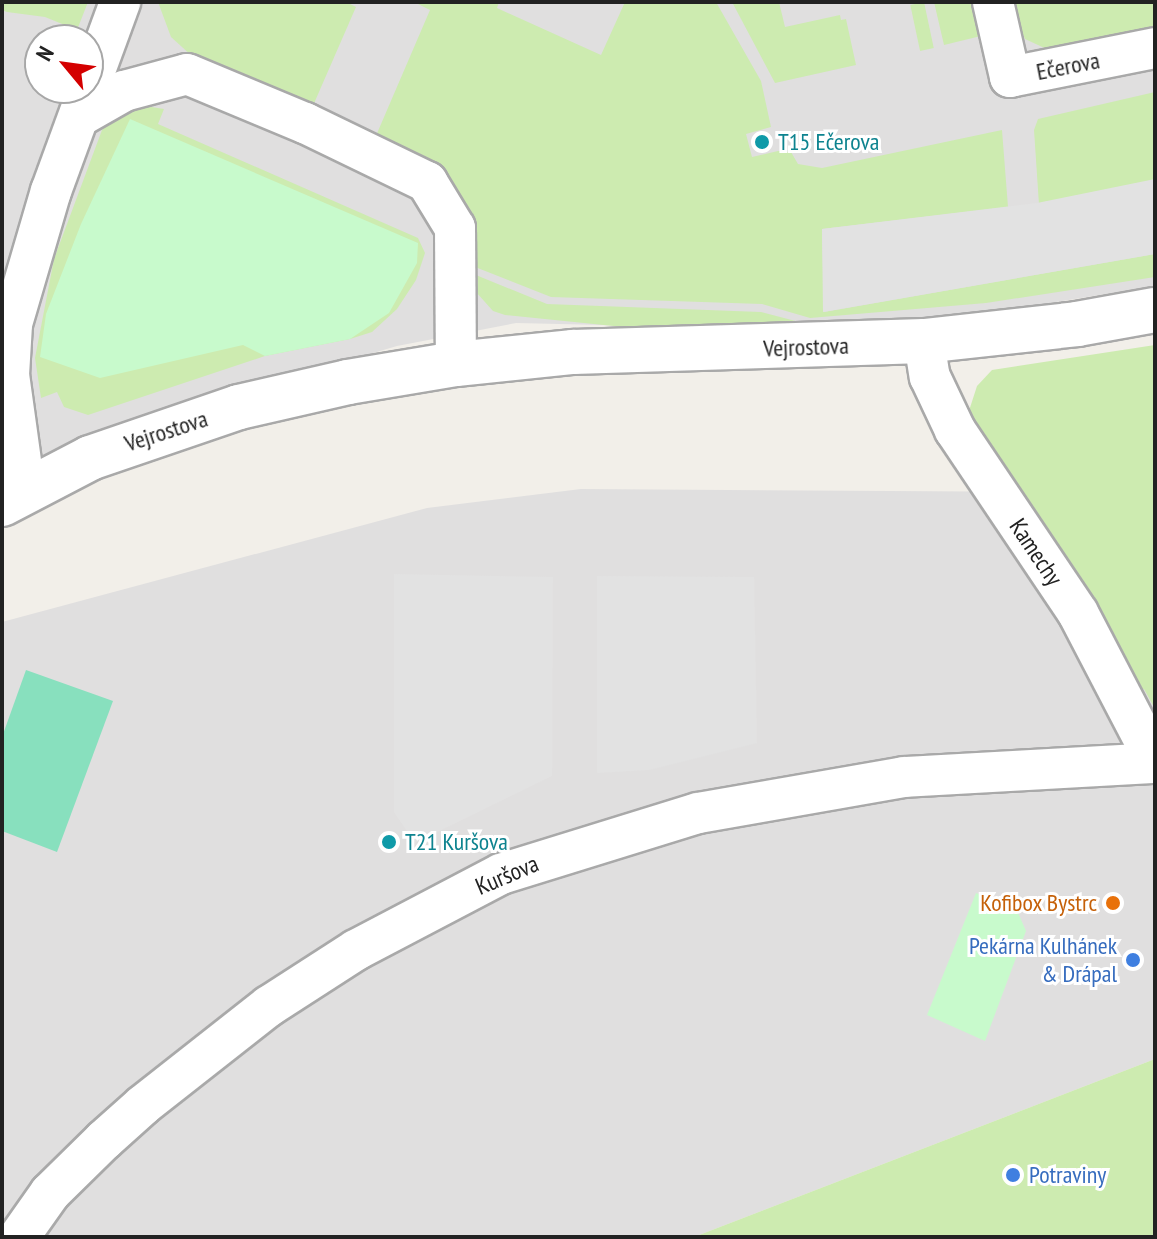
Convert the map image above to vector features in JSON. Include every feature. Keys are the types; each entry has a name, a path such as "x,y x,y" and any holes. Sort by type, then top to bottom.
{"street":[{"name":"Vejrostova","path":"120,2 51,191 12,324 9,375 13,497 90,458 239,407 348,382 456,364 573,352 841,347 924,341 1077,324 1155,310"},
{"name":"Ečerova","path":"993,2 1010,77 1155,48"},
{"path":"80,116 124,91 187,74 305,123 427,182 455,228 456,364"},
{"name":"Kamechy","path":"924,341 930,377 955,430 1078,613 1155,762"},
{"name":"Kuršova","path":"19,1237 50,1193 104,1140 143,1105 269,1006 356,950 501,874 698,813 904,777 1155,762"}],"shaded area":[{"path":"2,2 1155,2 1155,286 995,312 773,329 516,323 397,346 94,435 2,479"},
{"path":"1155,179 1155,254 823,312 822,229 1037,203"},
{"path":"581,489 1049,492 1155,682 1155,1059 694,1237 2,1237 2,622 427,508"},
{"path":"394,574 553,577 552,776 415,843 394,812"},
{"path":"597,576 754,577 757,743 649,770 597,773"}],"green space":[{"path":"2,2 88,2 79,24 62,24 45,17 2,10"},
{"path":"158,2 346,2 356,7 312,108 193,57 171,37"},
{"path":"414,2 499,2 497,8 601,55 625,2 716,2 761,81 771,127 746,134 752,157 778,151 791,152 798,164 822,168 1002,130 1008,207 822,229 824,312 1155,254 1155,277 986,303 810,318 762,304 551,297 470,265 372,145 430,10"},
{"path":"732,2 779,2 785,27 840,15 841,20 846,19 856,65 775,83"},
{"path":"924,2 934,48 920,51 910,5"},
{"path":"934,2 977,2 985,35 944,45"},
{"path":"1009,2 1155,2 1155,33 1051,51 1025,39"},
{"path":"1155,92 1155,180 1039,205 1034,130 1038,119"},
{"path":"139,105 164,109 158,124 418,238 425,253 416,280 397,309 372,332 265,356 88,415 64,407 57,392 41,398 35,358 54,259 102,130 117,114"},
{"path":"130,119 418,243 417,263 389,313 350,339 265,356 243,345 100,378 40,357 46,314 81,224"},
{"path":"471,273 547,304 761,312 807,324 717,329 633,328 505,315 493,311 476,292"},
{"path":"1155,345 1155,709 1144,689 1136,693 967,417 977,386 992,370"},
{"path":"26,670 113,701 57,852 2,831 2,737"},
{"path":"976,893 1016,908 1026,931 985,1041 927,1015"},
{"path":"1155,1059 1155,1237 694,1237"}],"place":[{"name":"T15 Ečerova","path":"762,142"},
{"name":"T21 Kuršova","path":"389,842"},
{"name":"Kofibox Bystrc","path":"1113,903"},
{"name":"Pekárna Kulhánek & Drápal","path":"1133,960"},
{"name":"Potraviny","path":"1013,1175"}]}
